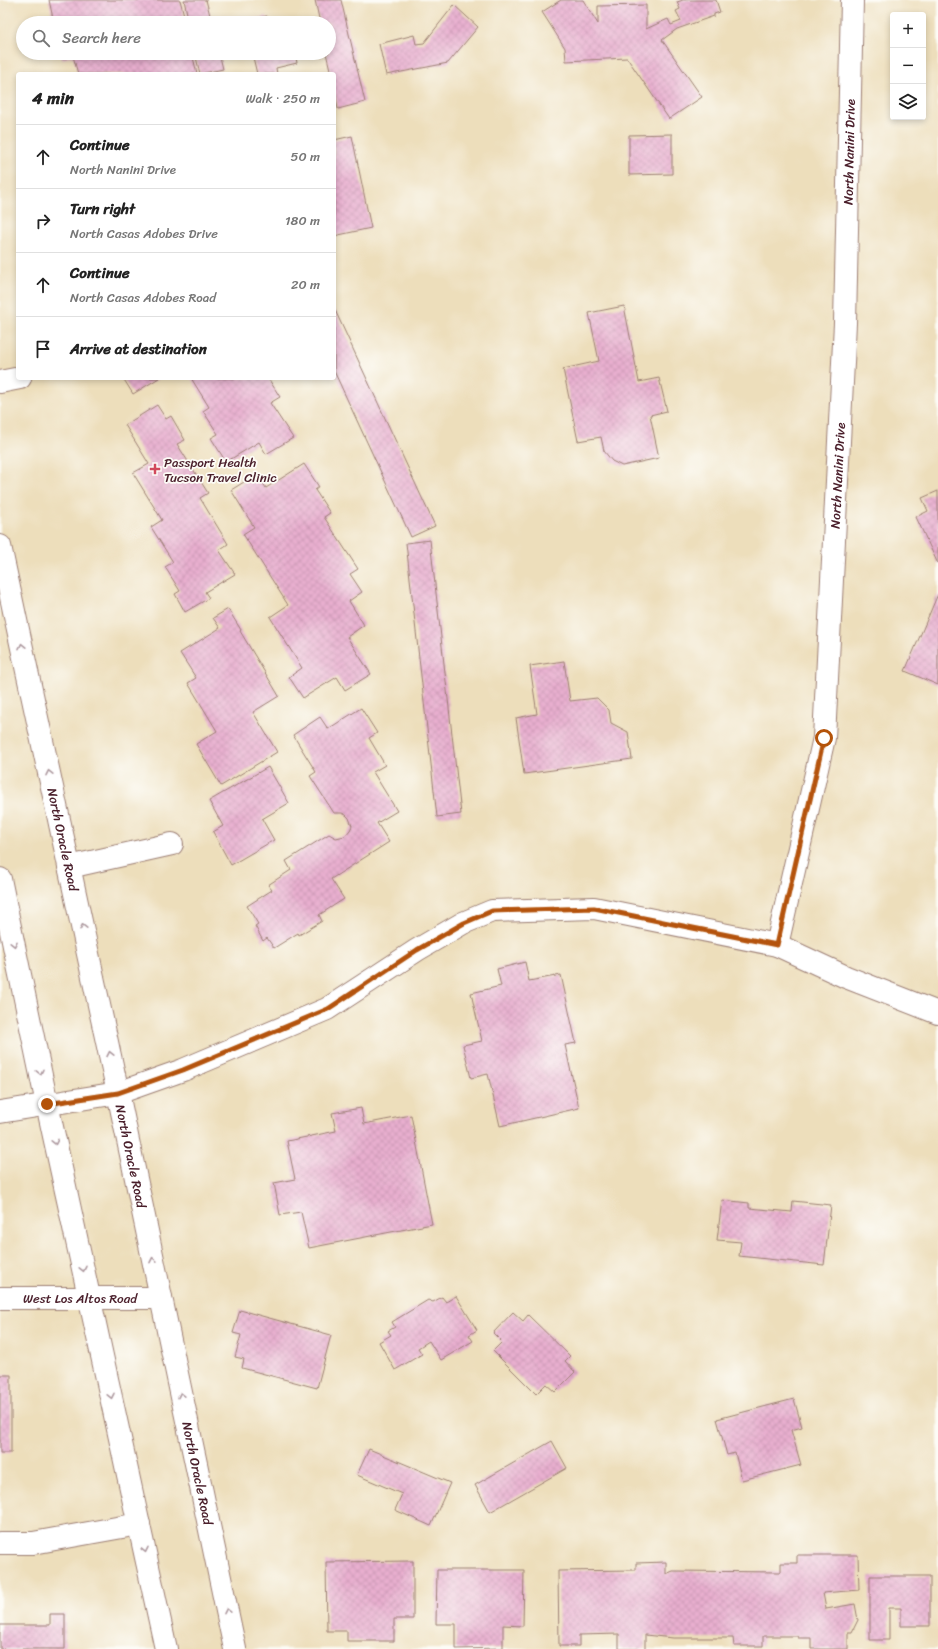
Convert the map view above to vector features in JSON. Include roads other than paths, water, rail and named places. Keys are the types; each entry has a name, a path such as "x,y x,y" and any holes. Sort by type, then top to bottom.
{"main road":[{"name":"North Nanini Drive","path":"777,945 824,738 845,323 852,0"},
{"path":"0,382 16,379"},
{"name":"North Oracle Road","path":"0,546 118,1093 235,1649"},
{"path":"69,867 172,844"},
{"path":"0,880 47,1104 166,1649"},
{"path":"0,1112 118,1093 183,1070 328,1009 417,950 464,923 492,911 594,908 777,945 846,977 938,1013"},
{"name":"West Los Altos Road","path":"0,1298 161,1298"},
{"path":"0,1543 33,1543 139,1524"}],"place":[{"name":"Passport Health Tucson Travel Clinic","path":"155,469"}]}
